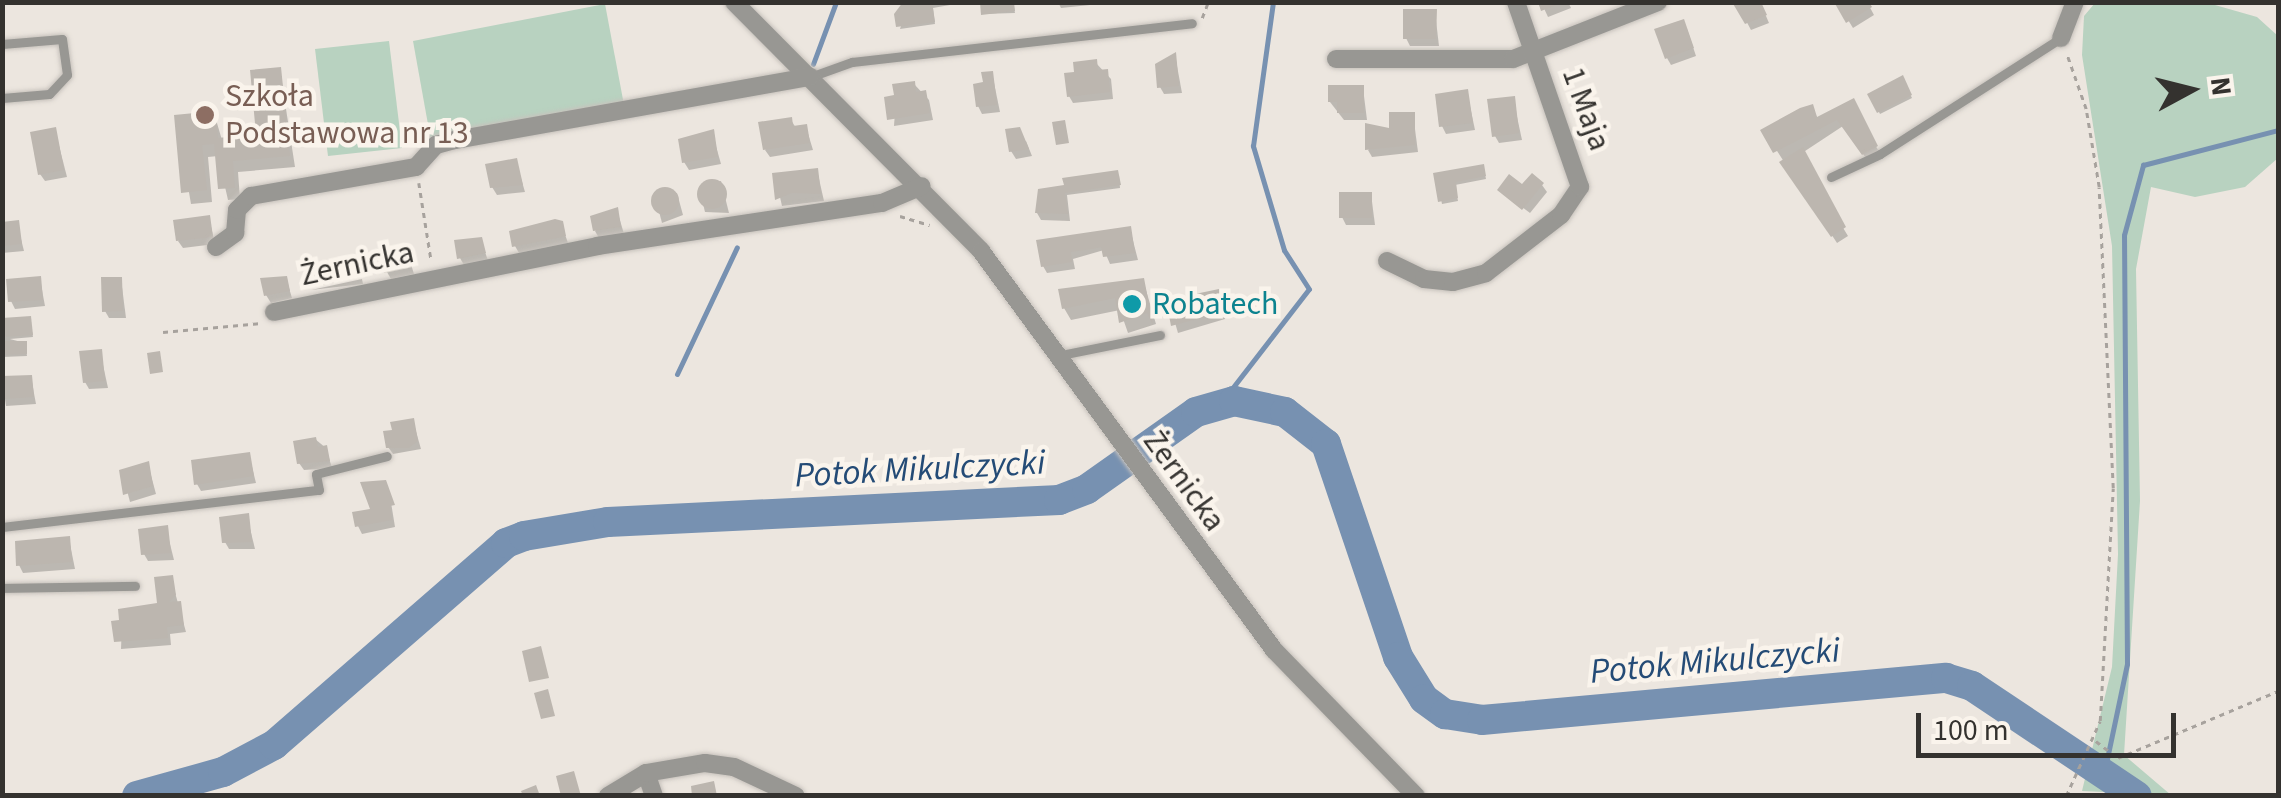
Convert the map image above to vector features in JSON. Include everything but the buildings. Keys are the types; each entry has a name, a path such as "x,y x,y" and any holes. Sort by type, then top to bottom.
{"street":[{"name":"Żernicka","path":"734,2 922,186 1061,355 1148,482 1304,686 1416,796"},
{"name":"1 Maja","path":"1387,261 1424,278 1453,282 1486,273 1561,215 1580,188 1516,2"},
{"path":"1336,59 1513,59 1658,2"},
{"path":"2061,38 2076,2"},
{"path":"216,247 235,232 238,210 250,196 416,167 436,145 454,140 810,77"},
{"name":"Żernicka","path":"274,312 597,246 882,202 922,186"},
{"path":"608,796 646,773 676,763 734,767 796,796"},
{"path":"646,773 654,796"}],"lane":[{"path":"810,77 852,62 1192,23"},
{"path":"1832,177 1880,154 2061,38"},
{"path":"2,44 62,39 67,75 49,94 2,98"},
{"path":"1061,355 1160,335"},
{"path":"2,527 319,490 316,474 388,456"},
{"path":"2,588 136,586"}],"path":[{"path":"2061,38 2086,109 2100,201 2112,488 2094,740 2066,796"},
{"path":"416,167 434,279"},
{"path":"2094,740 2117,757 2278,690"}],"green space":[{"path":"2095,3 2208,3 2257,17 2278,36 2278,158 2245,187 2195,197 2151,187 2136,269 2140,501 2124,755 2171,795 2082,791 2112,667 2118,554 2112,246 2082,55 2084,16"},
{"path":"605,4 624,105 431,141 413,41"},
{"path":"389,41 402,148 328,156 315,49"}],"waterway":[{"path":"813,64 836,2"},
{"path":"1220,404 1309,289 1284,250 1253,146 1273,2"},
{"path":"2104,773 2127,664 2124,235 2143,165 2278,130"},
{"path":"677,374 737,247"},
{"name":"Potok Mikulczycki","path":"137,796 223,772 274,745 506,543 524,536 608,522 1059,500 1087,489 1196,412 1234,401 1285,412 1326,444 1398,657 1424,699 1445,714 1482,720 1946,678 1972,686 2137,796"}],"place":[{"name":"Szkoła Podstawowa nr 13","path":"205,115"},
{"name":"Robatech","path":"1132,304"}]}
